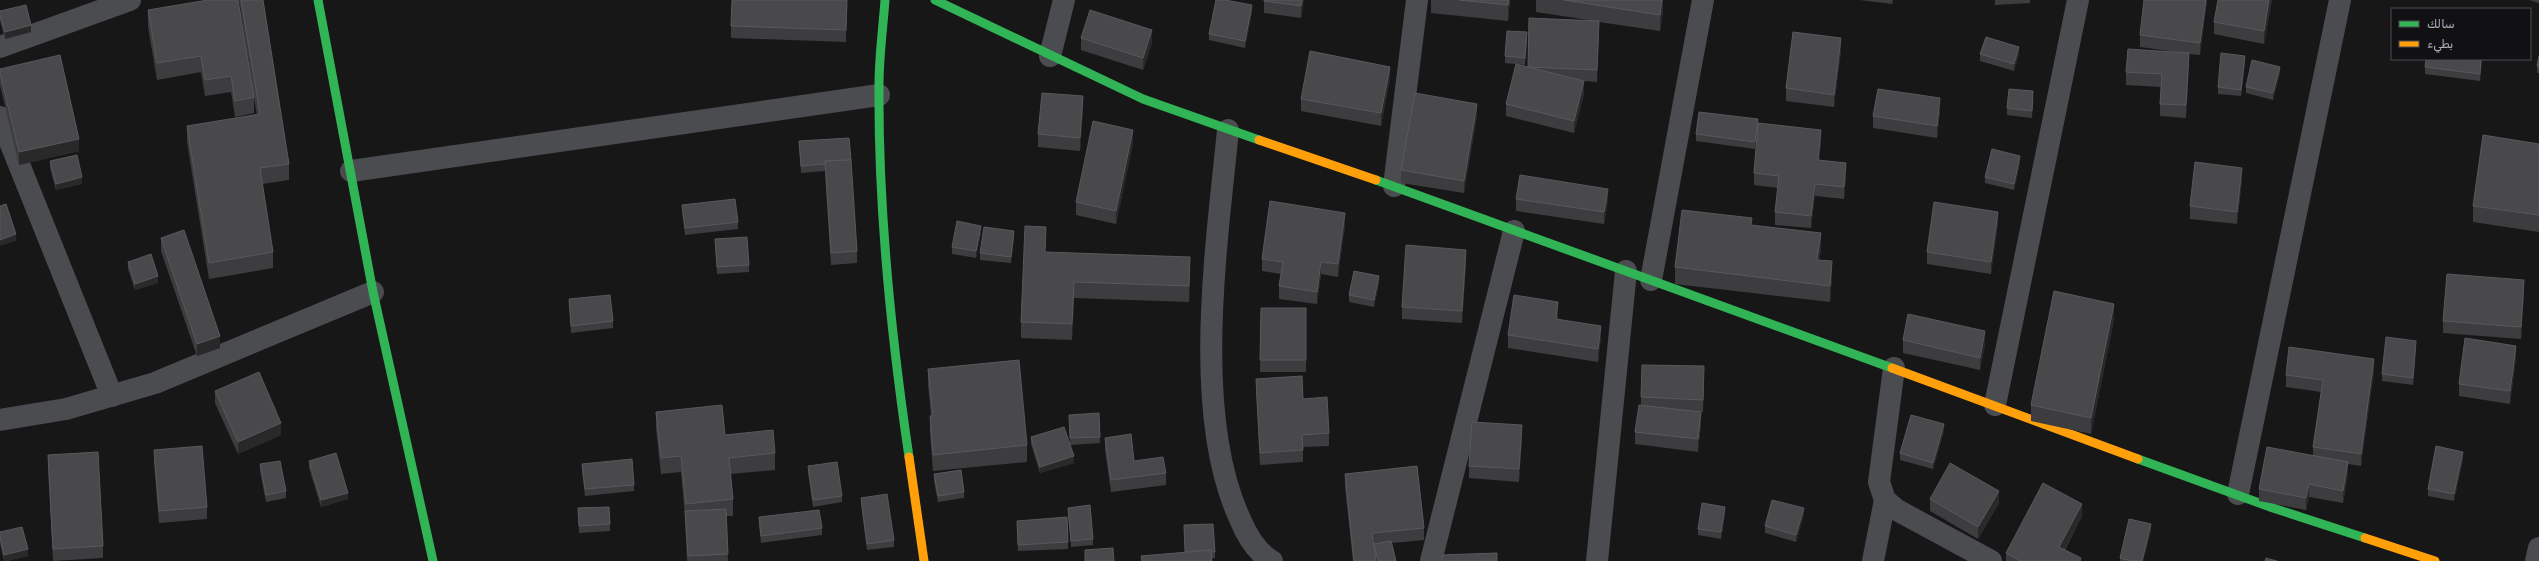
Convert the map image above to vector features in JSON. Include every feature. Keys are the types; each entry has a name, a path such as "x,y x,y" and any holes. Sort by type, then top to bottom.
{"street":[{"path":"0,47 130,0"},
{"path":"318,0 373,292 433,561"},
{"path":"885,0 878,95 888,298 908,466 924,561"},
{"path":"935,0 1143,99 1228,130 1394,186 2238,494 2435,561"},
{"path":"1050,56 1064,0"},
{"path":"1394,186 1417,0"},
{"path":"1651,280 1703,0"},
{"path":"1995,405 2078,0"},
{"path":"2238,494 2340,0"},
{"path":"351,172 878,95"},
{"path":"0,117 112,396"},
{"path":"1228,130 1212,328 1213,408 1220,454 1232,502 1248,538 1264,557 1272,561"},
{"path":"1431,561 1514,231"},
{"path":"1597,561 1626,271"},
{"path":"0,420 66,409 155,383 373,292"},
{"path":"1873,561 1885,500 1879,482 1894,368"},
{"path":"1885,500 1897,510 1991,561"},
{"path":"2536,561 2539,548"}],"building":[{"path":"208,0 238,0 254,97 235,101 231,76 205,80 201,56 157,63 148,10"},
{"path":"241,0 263,0 289,164 260,168 273,252 209,263 187,126 260,114"},
{"path":"732,0 847,0 846,30 731,26"},
{"path":"1216,0 1225,0 1252,5 1245,41 1209,34"},
{"path":"1264,0 1302,0 1301,6"},
{"path":"1459,0 1509,0 1508,5"},
{"path":"1564,0 1662,0 1660,15"},
{"path":"2144,0 2206,0 2200,43 2140,35"},
{"path":"2218,0 2269,0 2264,31 2214,22"},
{"path":"26,5 31,25 5,32 0,11"},
{"path":"1090,10 1152,30 1143,58 1081,38"},
{"path":"1529,18 1599,21 1597,70 1528,67"},
{"path":"1507,31 1527,32 1525,58 1505,56"},
{"path":"1793,32 1841,38 1834,95 1786,88"},
{"path":"1986,37 2019,47 2014,64 1980,54"},
{"path":"2128,49 2189,53 2186,105 2160,104 2162,74 2126,72"},
{"path":"1310,51 1390,67 1381,113 1301,99"},
{"path":"2221,53 2245,56 2241,90 2218,87"},
{"path":"60,55 79,139 19,152 0,69"},
{"path":"2539,56 2539,67 2537,66"},
{"path":"2252,60 2280,67 2273,93 2246,87"},
{"path":"2426,60 2481,60 2480,74 2425,67"},
{"path":"1516,64 1584,81 1574,121 1506,104"},
{"path":"1878,89 1940,98 1937,126 1873,116"},
{"path":"2009,89 2033,91 2032,111 2007,108"},
{"path":"1042,93 1083,96 1080,138 1038,134"},
{"path":"1415,93 1477,104 1464,181 1401,170"},
{"path":"1699,112 1758,119 1755,142 1696,134"},
{"path":"1093,121 1133,130 1116,211 1076,202"},
{"path":"1758,123 1821,130 1818,160 1846,163 1844,187 1815,184 1811,216 1775,212 1779,176 1754,173"},
{"path":"2483,135 2539,144 2539,215 2473,206"},
{"path":"849,138 851,160 825,161 825,164 801,166 799,141"},
{"path":"1992,149 2020,156 2014,184 1985,177"},
{"path":"77,155 82,177 56,184 50,161"},
{"path":"851,160 857,251 831,253 825,161"},
{"path":"2195,162 2242,168 2237,212 2190,206"},
{"path":"1520,175 1608,189 1604,212 1516,199"},
{"path":"735,199 738,222 685,228 682,205"},
{"path":"1270,201 1345,213 1338,264 1321,262 1317,292 1279,286 1283,262 1262,259"},
{"path":"1934,202 1998,212 1991,262 1927,252"},
{"path":"6,204 16,234 0,240 0,206"},
{"path":"1682,210 1752,218 1751,225 1821,233 1817,260 1832,261 1830,286 1675,267"},
{"path":"957,221 981,226 976,251 952,247"},
{"path":"1025,226 1046,227 1045,252 1190,257 1189,286 1074,282 1072,324 1021,322"},
{"path":"984,227 1014,231 1011,257 980,253"},
{"path":"184,230 220,336 197,344 161,238"},
{"path":"747,237 749,265 717,267 715,239"},
{"path":"1406,245 1466,250 1462,311 1402,307"},
{"path":"151,254 158,276 135,284 128,262"},
{"path":"1354,271 1379,276 1374,300 1349,295"},
{"path":"2447,274 2524,280 2521,327 2443,321"},
{"path":"2054,291 2114,304 2091,418 2031,405"},
{"path":"610,295 613,321 571,326 569,299"},
{"path":"1514,295 1558,302 1556,319 1601,326 1598,349 1508,335"},
{"path":"1261,308 1306,308 1306,360 1260,360"},
{"path":"1908,314 1985,331 1980,358 1903,340"},
{"path":"2386,337 2416,341 2413,378 2382,374"},
{"path":"2465,338 2516,346 2510,391 2459,384"},
{"path":"2289,347 2374,359 2361,454 2313,447 2323,380 2286,375"},
{"path":"1019,360 1027,445 933,455 930,416 933,416 928,369"},
{"path":"1642,365 1704,366 1703,400 1641,397"},
{"path":"259,372 281,423 238,442 215,391"},
{"path":"1302,376 1303,399 1327,397 1329,433 1302,435 1303,450 1260,453 1256,379"},
{"path":"722,405 725,435 773,430 775,453 729,458 733,499 686,504 681,456 661,458 656,412"},
{"path":"1639,405 1701,412 1698,439 1635,432"},
{"path":"1099,413 1100,437 1070,438 1069,415"},
{"path":"1911,415 1944,424 1933,463 1900,453"},
{"path":"1472,422 1522,425 1519,469 1469,466"},
{"path":"1064,427 1074,456 1040,467 1031,437"},
{"path":"1131,434 1134,461 1163,457 1166,473 1111,480 1105,438"},
{"path":"202,446 207,507 159,511 154,450"},
{"path":"2436,446 2463,452 2454,494 2428,489"},
{"path":"2267,447 2348,462 2343,491 2309,484 2306,498 2259,489"},
{"path":"98,452 103,546 53,549 48,455"},
{"path":"336,453 348,493 321,500 309,461"},
{"path":"632,459 634,485 585,489 582,464"},
{"path":"280,461 286,491 266,495 260,464"},
{"path":"837,462 842,496 813,500 808,466"},
{"path":"1950,463 1999,491 1978,527 1930,499"},
{"path":"1417,466 1424,528 1372,533 1376,561 1354,561 1345,474"},
{"path":"961,470 964,492 938,496 934,474"},
{"path":"2043,483 2082,504 2059,547 2081,558 2080,561 2020,561 2006,553"},
{"path":"887,494 894,540 867,544 861,498"},
{"path":"1772,500 1804,508 1796,535 1765,526"},
{"path":"1702,503 1725,507 1721,532 1698,529"},
{"path":"1090,505 1093,539 1071,541 1068,508"},
{"path":"609,507 610,524 579,526 578,508"},
{"path":"726,509 728,554 688,556 685,511"},
{"path":"819,510 822,528 761,536 759,517"},
{"path":"1067,517 1068,542 1018,545 1017,521"},
{"path":"2129,519 2151,524 2142,561 2131,561 2120,558"},
{"path":"1213,524 1215,552 1211,552 1211,550 1185,552 1184,525"},
{"path":"22,527 28,549 4,555 0,532"},
{"path":"1391,541 1396,561 1378,561 1374,544"},
{"path":"1113,548 1114,561 1085,561 1085,550"},
{"path":"1211,550 1212,561 1142,561 1141,556"},
{"path":"1497,553 1497,561 1443,561 1442,555"},
{"path":"2266,558 2277,561 2265,561"}],"traffic: fast":[{"path":"318,0 373,292 433,561"},
{"path":"885,0 879,74 879,132 883,225 891,318 909,457"},
{"path":"935,0 1143,99 1259,140"},
{"path":"1376,180 1892,368"},
{"path":"2138,459 2273,508 2365,538"}],"traffic: slow":[{"path":"1259,140 1376,180"},
{"path":"1892,368 2138,459"},
{"path":"909,457 924,561"},
{"path":"2365,538 2435,561"}]}
